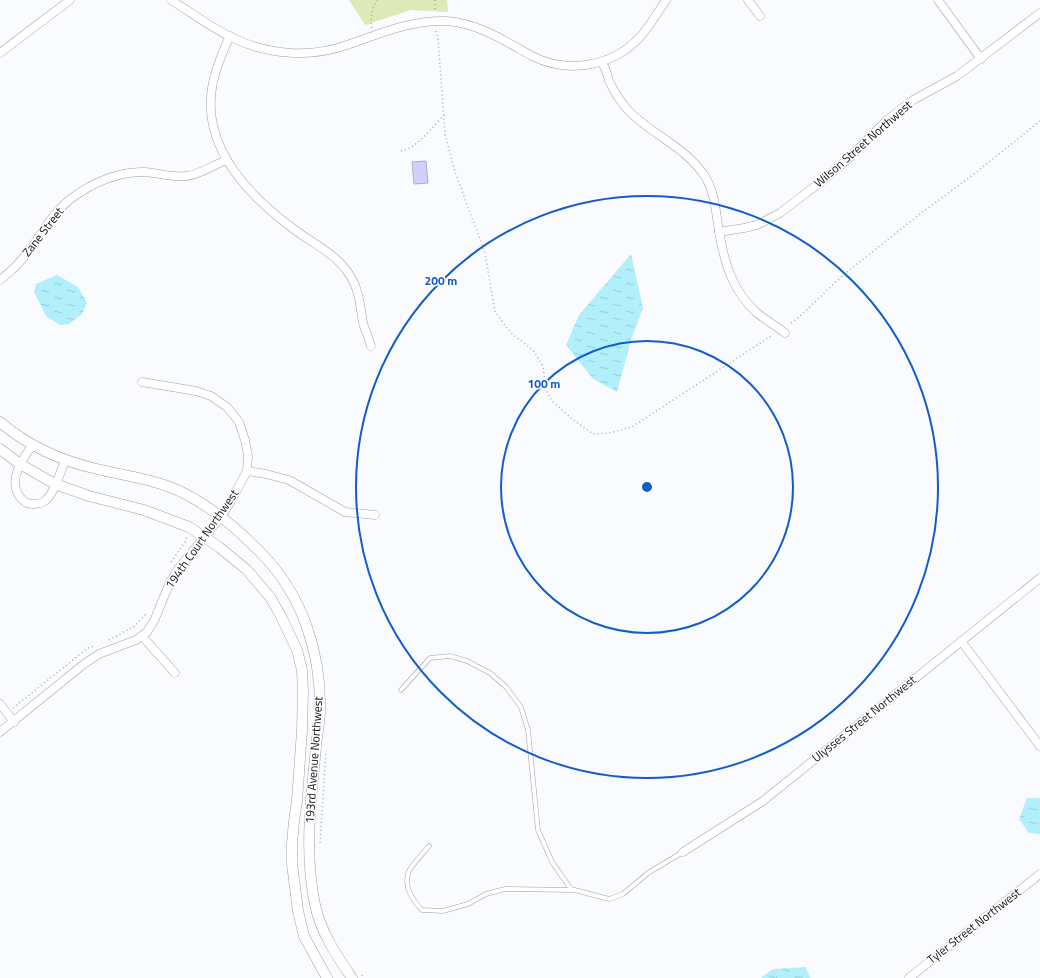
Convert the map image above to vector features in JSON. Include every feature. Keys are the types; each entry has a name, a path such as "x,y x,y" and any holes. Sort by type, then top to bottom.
{"street":[{"path":"0,53 70,0"},
{"path":"171,0 230,36 249,45 281,53 299,54 332,50 404,25 430,21 470,26 490,33 545,62 556,65 581,66 601,62 622,52 640,37 666,0"},
{"path":"748,0 760,16"},
{"path":"938,0 982,59"},
{"name":"Wilson Street Northwest","path":"719,232 757,225 780,213 827,177 900,110 913,100 957,76 982,59 1040,13"},
{"path":"230,36 217,66 212,87 210,108 211,119 218,143 226,160 243,182 271,212 331,255 347,271 354,281 358,292 364,324 371,346"},
{"path":"601,62 604,65 614,90 627,109 636,118 688,156 707,180 712,193 723,254 732,281 757,313 785,333"},
{"name":"Zane Street","path":"0,280 25,256 45,227 61,208 70,199 92,185 117,176 133,173 146,172 179,177 189,176 226,160"},
{"name":"194th Court Northwest","path":"0,732 84,664 99,654 136,640 147,632 154,621 170,582 178,569 221,517 247,471 248,456 245,440 238,422 227,407 211,396 196,391 142,382"},
{"name":"193rd Avenue Northwest","path":"0,422 33,444 65,460 171,487 198,502 221,517 249,541 288,586 307,626 313,646 317,668 320,711 310,823 310,864 315,905 329,944 352,978"},
{"path":"33,444 20,464 15,479 16,490 20,498 27,503 36,504 44,501 50,494 65,460"},
{"name":"193rd Avenue Northwest","path":"0,449 20,464 55,484 89,496 160,515 189,528 233,558 259,584 281,616 297,650 302,670 303,706 292,864 298,911 304,936 327,978"},
{"path":"247,471 289,480 344,512 376,515"},
{"name":"Ulysses Street Northwest","path":"683,852 763,800 1040,578"},
{"path":"142,636 175,674"},
{"path":"961,642 1040,746"},
{"path":"0,704 14,722"},
{"name":"Tyler Street Northwest","path":"909,978 1040,874"}],"lane":[{"path":"401,690 430,658 450,656 467,661 490,673 506,687 522,707 528,730 538,830 552,862 571,889 608,899 623,894 648,873 683,852"},
{"path":"429,846 409,871 407,888 414,901 422,910 443,911 455,908 468,904 486,894 505,889 576,890"}],"path":[{"path":"373,35 370,20 373,7 377,0"},
{"path":"435,0 435,12"},
{"path":"435,27 438,39 445,134 455,172 480,236 485,253 495,312 511,333 533,350 543,366 546,390 552,400 572,419 592,434 609,433 632,427 771,336"},
{"path":"401,152 409,150 444,115"},
{"path":"790,323 800,317 842,276 1040,121"},
{"path":"170,564 185,542 189,533"},
{"path":"109,640 135,626 149,612"},
{"path":"7,713 88,648 95,645"}],"green space":[{"path":"349,0 447,0 448,12 411,10 365,25"}],"water":[{"path":"631,254 643,308 631,340 617,392 593,379 566,345 579,315"},
{"path":"57,275 78,287 87,303 82,314 69,324 60,325 46,316 34,292 36,284"},
{"path":"1027,798 1040,798 1040,834 1029,833 1019,819"},
{"path":"806,967 810,978 761,978 773,969"}],"building":[{"path":"426,161 428,183 414,184 412,162"}]}
